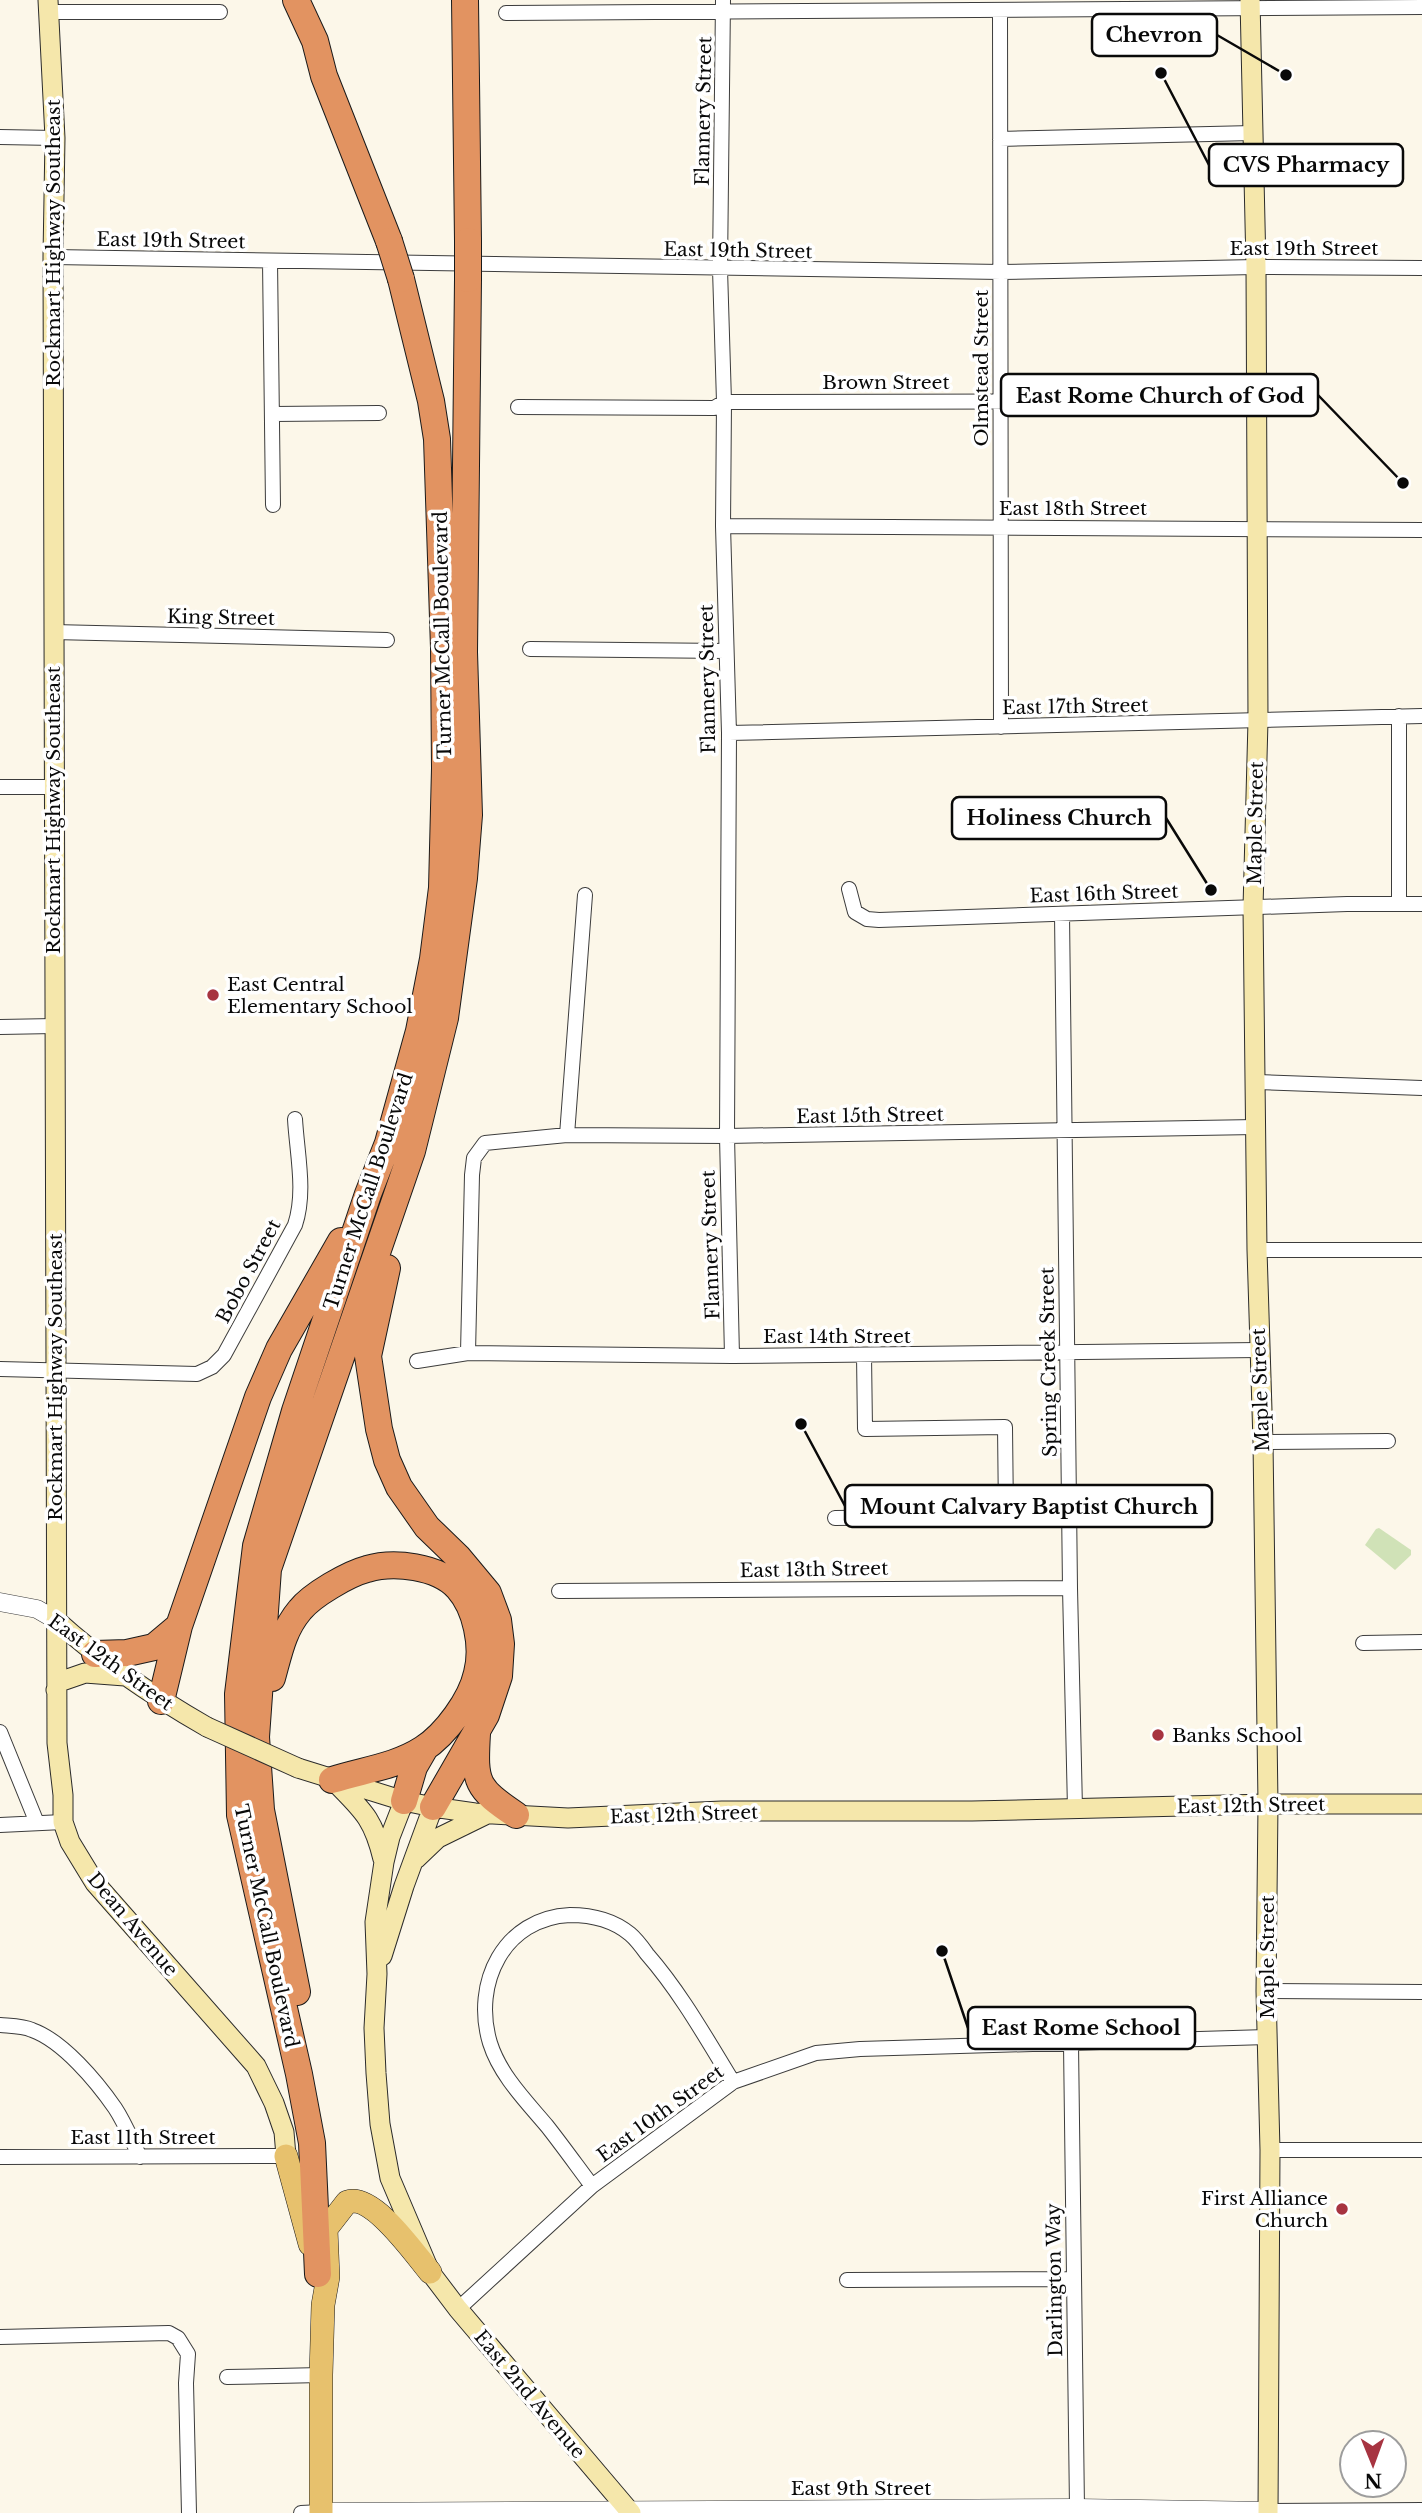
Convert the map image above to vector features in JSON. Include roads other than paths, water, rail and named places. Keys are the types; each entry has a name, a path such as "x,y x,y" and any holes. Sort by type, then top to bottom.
{"highway":[{"path":"286,0 309,53 324,76"},
{"name":"Turner McCall Boulevard","path":"296,0 315,41 324,76 389,241 431,401 437,439 444,661 442,887 433,959 419,1031 388,1143 368,1194 295,1411 256,1546 238,1694 240,1815 312,2143 318,2274"},
{"path":"457,0 466,102"},
{"name":"Turner McCall Boulevard","path":"326,2229 326,2132 261,1810 256,1737 268,1569 412,1151 445,1018 464,878 469,815 464,652 468,279 466,0"},
{"path":"412,1151 368,1356 379,1429 387,1460 399,1487 427,1527 488,1592 494,1606 501,1644 499,1676 486,1715 433,1807"},
{"path":"161,1701 179,1626 258,1397 274,1361 368,1194"},
{"path":"256,1737 285,1630 301,1608 343,1580 367,1569 392,1565 420,1569 443,1577 457,1587 470,1607 479,1640 477,1673 458,1715 425,1748 414,1768 404,1801"},
{"path":"95,1654 127,1653 154,1647 179,1626"},
{"path":"478,1730 476,1765 482,1787 488,1796 516,1815"},
{"path":"332,1780 399,1762 425,1748"}],"main road":[{"name":"Maple Street","path":"1250,4 1256,267 1258,721 1253,908 1268,1804 1268,2512"},
{"name":"Rockmart Highway Southeast","path":"48,6 55,138 53,632 56,1620"},
{"name":"East 12th Street","path":"56,1620 126,1677 207,1727 298,1768 404,1801 433,1807 488,1814 568,1818 722,1811 1422,1804"},
{"name":"Dean Avenue","path":"56,1620 57,1743 63,1822 70,1842 95,1883 256,2066 278,2112 284,2132 286,2156"},
{"path":"56,1690 59,1682 85,1673 126,1677"},
{"path":"332,1780 368,1816 377,1833 384,1862"},
{"path":"377,1974 375,1922 384,1862 404,1801"},
{"path":"377,1974 412,1862 433,1807"},
{"path":"412,1862 438,1838 488,1814"},
{"name":"East 2nd Avenue","path":"377,1974 374,2028 380,2124 390,2178 430,2272 458,2309 630,2512"},
{"path":"286,2156 318,2274"},
{"path":"326,2229 346,2202 360,2201 377,2212 430,2272"},
{"name":"Turner McCall Boulevard","path":"321,2513 323,2305 328,2277 326,2229"},
{"name":"Turner McCall Boulevard","path":"318,2274 323,2305"}],"street":[{"path":"506,13 570,6 1000,10 1250,4 1422,7"},
{"path":"48,6 220,12"},
{"name":"Flannery Street","path":"723,6 720,269 729,733 727,1136 732,1356"},
{"name":"Olmstead Street","path":"1000,10 1001,727"},
{"path":"1000,139 1254,133"},
{"path":"0,137 55,138"},
{"name":"East 19th Street","path":"53,257 1000,272 1256,267 1422,268"},
{"path":"270,261 273,505"},
{"name":"Brown Street","path":"518,407 714,408 724,402 1256,401"},
{"path":"273,414 379,413"},
{"name":"East 18th Street","path":"723,526 1422,530"},
{"name":"King Street","path":"53,632 387,640"},
{"path":"530,649 726,651"},
{"path":"1399,716 1399,904"},
{"name":"East 17th Street","path":"729,733 1422,716"},
{"path":"0,787 54,787"},
{"name":"East 16th Street","path":"849,889 855,912 867,919 892,920 1422,904"},
{"path":"567,1135 585,895"},
{"name":"Spring Creek Street","path":"1062,914 1075,1809"},
{"path":"0,1027 54,1026"},
{"path":"1257,1082 1422,1088"},
{"name":"Bobo Street","path":"54,1370 197,1374 212,1367 224,1355 295,1225 300,1210 295,1119"},
{"name":"East 15th Street","path":"468,1353 472,1175 474,1158 485,1143 567,1135 727,1136 1256,1127"},
{"path":"1257,1250 1422,1250"},
{"name":"East 14th Street","path":"417,1361 468,1353 732,1356 1259,1350"},
{"path":"864,1355 865,1429 1005,1427 1006,1516"},
{"path":"0,1369 54,1370"},
{"path":"1262,1442 1388,1441"},
{"path":"835,1518 1069,1515"},
{"name":"East 13th Street","path":"559,1591 1070,1588"},
{"name":"East 12th Street","path":"0,1602 37,1609 56,1620"},
{"path":"1363,1643 1422,1642"},
{"path":"0,1732 37,1823"},
{"path":"0,1825 63,1822"},
{"path":"592,2186 520,2095 491,2046 485,2013 490,1976 502,1951 520,1931 542,1919 579,1915 604,1919 630,1934 670,1980 733,2082"},
{"path":"1266,1991 1422,1992"},
{"path":"0,2025 30,2029 49,2038 63,2049 115,2109 140,2157"},
{"name":"East 10th Street","path":"458,2309 592,2186 733,2082 816,2053 860,2049 1267,2037"},
{"name":"Darlington Way","path":"1070,2044 1072,2279 1079,2511"},
{"path":"1270,2150 1422,2150"},
{"name":"East 11th Street","path":"0,2157 286,2156"},
{"path":"847,2280 1072,2279"},
{"path":"0,2337 169,2333 178,2339 188,2354 188,2513"},
{"path":"227,2377 321,2375"},
{"name":"East 9th Street","path":"301,2513 1422,2510"}],"place":[{"name":"CVS Pharmacy","path":"1161,73"},
{"name":"Chevron","path":"1286,75"},
{"name":"East Rome Church of God","path":"1403,483"},
{"name":"Holiness Church","path":"1211,890"},
{"name":"East Central Elementary School","path":"213,995"},
{"name":"Mount Calvary Baptist Church","path":"801,1424"},
{"name":"Banks School","path":"1158,1735"},
{"name":"East Rome School","path":"942,1951"},
{"name":"First Alliance Church","path":"1342,2209"}]}
